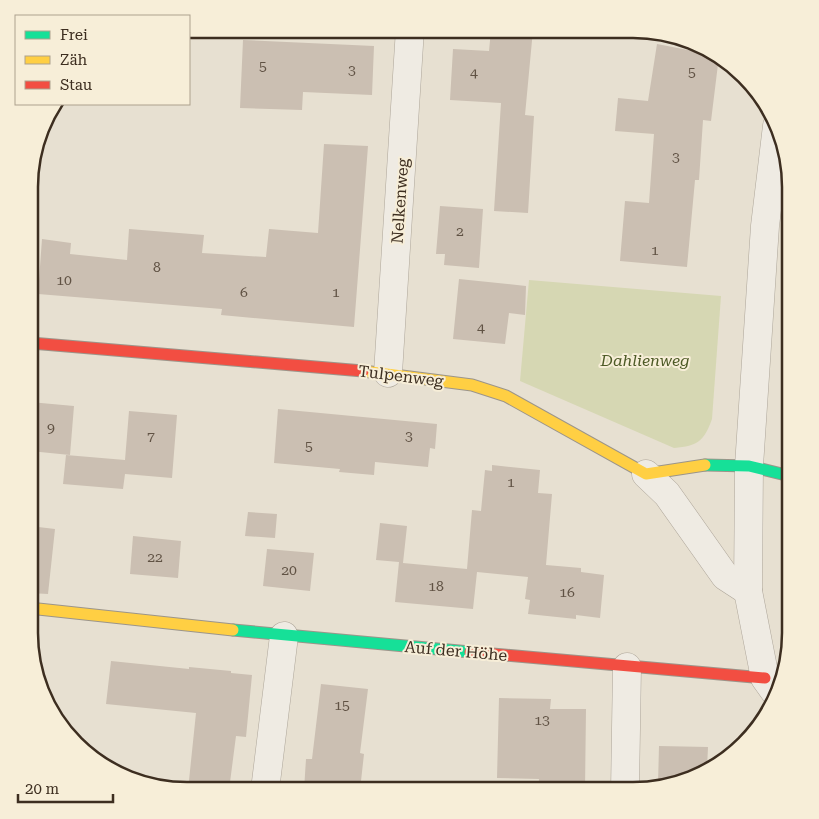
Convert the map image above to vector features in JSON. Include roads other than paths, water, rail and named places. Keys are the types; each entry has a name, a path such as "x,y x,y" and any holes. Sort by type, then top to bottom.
{"street":[{"name":"Nelkenweg","path":"388,373 409,38"},
{"path":"749,466 765,226 775,142"},
{"name":"Tulpenweg","path":"38,344 388,373 472,385 506,396 646,474"},
{"path":"646,474 713,464 749,466 781,474"},
{"name":"Auf der Höhe","path":"38,609 284,636 628,667 770,685 748,591 749,466"},
{"path":"646,474 667,494 724,576 748,591"},
{"path":"266,781 284,636"},
{"path":"625,781 628,667"}],"park label":[{"name":"Dahlienweg","path":"645,360"}]}
